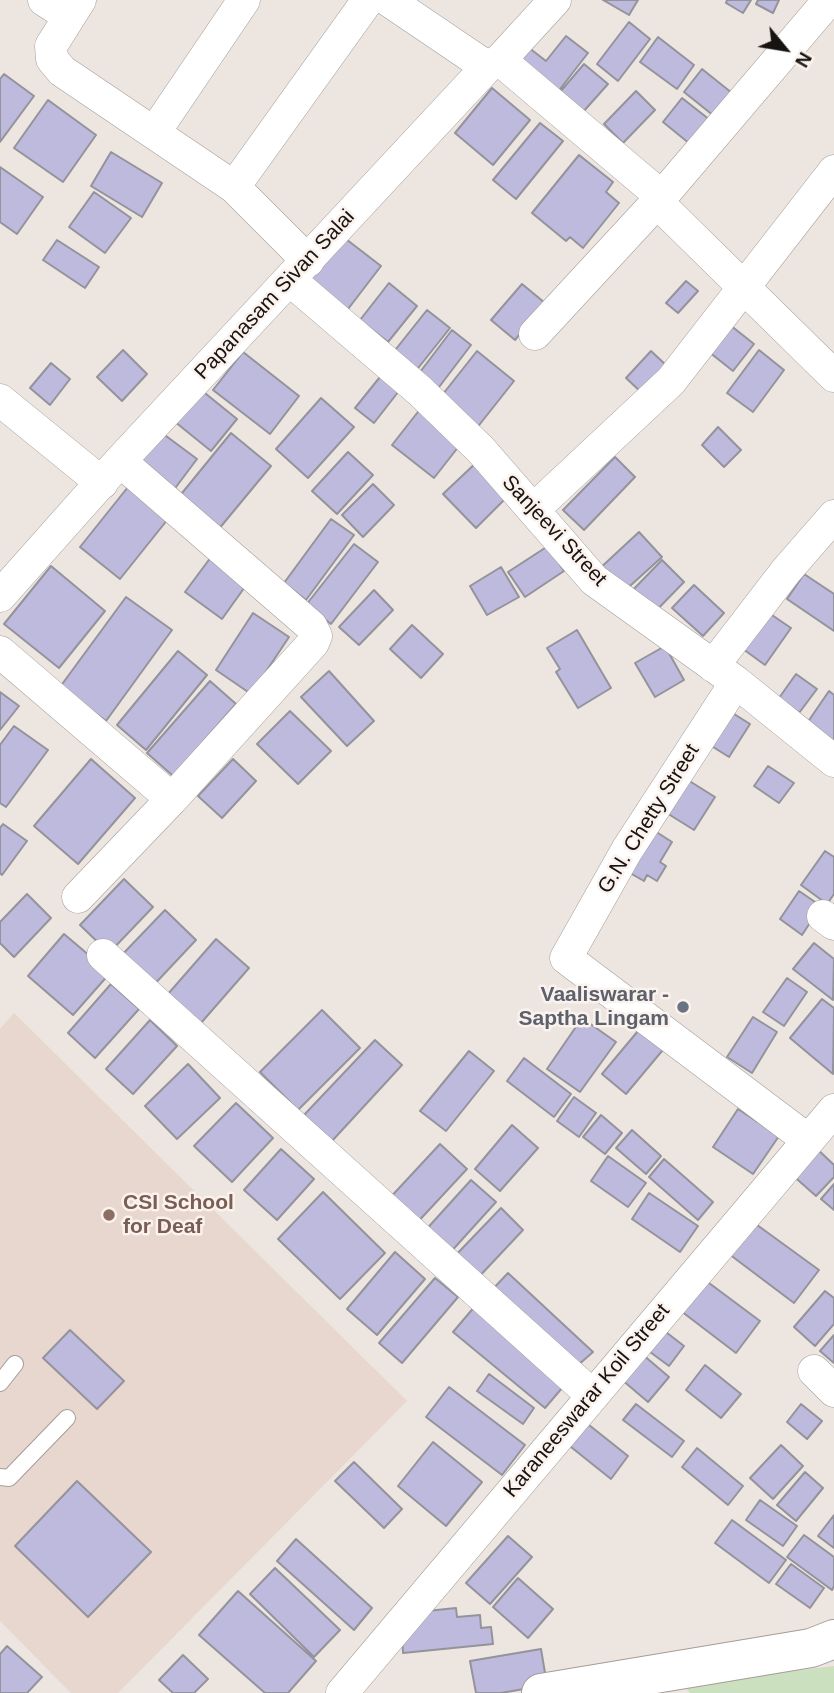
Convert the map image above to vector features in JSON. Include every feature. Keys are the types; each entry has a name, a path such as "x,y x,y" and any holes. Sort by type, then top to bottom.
{"street":[{"path":"154,133 244,0"},
{"path":"234,187 368,0"},
{"path":"388,0 494,63 659,199 744,288 834,376"},
{"name":"Papanasam Sivan Salai","path":"0,596 299,270 555,0"},
{"path":"535,334 659,199 829,0"},
{"name":"Sanjeevi Street","path":"64,5 51,46 52,59 62,71 234,187 299,270 481,450 594,580 724,674 834,761"},
{"path":"533,510 671,381 834,171"},
{"path":"0,400 111,472 311,625 316,636 313,643 172,799 78,897"},
{"name":"G.N. Chetty Street","path":"808,1140 566,958 724,674 786,571 834,516"},
{"path":"0,652 172,799"},
{"path":"103,955 592,1395"},
{"name":"Karaneeswarar Koil Street","path":"342,1693 834,1110"},
{"path":"541,1693 811,1648 834,1639"}],"lane":[{"path":"0,1383 15,1364"},
{"path":"0,1477 9,1478 67,1418"}],"shaded area":[{"name":"CSI School for Deaf","path":"14,1013 407,1401 118,1693 71,1693 0,1621 0,1029"}],"green space":[{"path":"834,1666 834,1693 690,1693 684,1685"}],"building":[{"path":"603,0 638,0 629,15"},
{"path":"727,0 751,0 743,13 726,3"},
{"path":"758,0 779,0 773,13 756,4"},
{"path":"629,22 650,39 618,81 597,64"},
{"path":"566,36 588,53 557,93 513,59 524,44 546,61"},
{"path":"658,37 694,65 677,89 640,62"},
{"path":"584,64 608,84 583,112 560,92"},
{"path":"702,69 732,93 714,116 684,92"},
{"path":"4,74 34,96 0,142 0,79"},
{"path":"492,88 530,120 493,165 455,133"},
{"path":"636,91 655,110 623,143 604,124"},
{"path":"682,98 710,120 690,144 663,122"},
{"path":"48,100 96,135 63,182 14,148"},
{"path":"540,123 563,141 516,199 493,180"},
{"path":"111,152 162,183 142,217 91,186"},
{"path":"579,155 613,182 606,192 619,203 583,248 570,237 566,241 532,213"},
{"path":"0,167 43,197 17,234 0,222"},
{"path":"94,192 131,218 105,253 69,227"},
{"path":"342,236 381,266 345,313 305,283"},
{"path":"57,240 99,267 85,288 43,260"},
{"path":"686,281 698,291 678,313 666,303"},
{"path":"389,283 417,306 388,342 360,320"},
{"path":"522,284 545,303 515,340 491,320"},
{"path":"427,310 450,328 415,372 392,354"},
{"path":"725,321 754,344 733,371 704,348"},
{"path":"452,330 471,345 436,391 417,376"},
{"path":"123,350 147,374 122,401 97,377"},
{"path":"759,350 784,370 753,412 727,393"},
{"path":"477,351 514,381 476,429 439,399"},
{"path":"651,351 667,366 642,393 626,378"},
{"path":"243,352 299,396 270,434 213,390"},
{"path":"51,363 70,379 50,405 30,388"},
{"path":"384,372 402,387 374,423 355,408"},
{"path":"195,385 237,419 211,451 169,417"},
{"path":"321,398 354,427 308,478 276,449"},
{"path":"421,408 463,441 434,478 392,445"},
{"path":"718,427 741,450 724,467 702,445"},
{"path":"158,430 197,459 173,491 134,460"},
{"path":"231,433 271,466 218,530 178,498"},
{"path":"348,452 373,475 337,514 312,491"},
{"path":"615,457 635,477 584,530 563,510"},
{"path":"479,460 511,493 476,528 443,494"},
{"path":"373,484 394,505 363,537 342,515"},
{"path":"128,487 168,519 120,579 80,547"},
{"path":"331,519 354,535 306,600 284,583"},
{"path":"639,532 662,557 620,595 597,571"},
{"path":"354,544 378,562 331,624 306,605"},
{"path":"548,546 564,571 525,597 508,572"},
{"path":"211,557 247,584 222,619 185,592"},
{"path":"662,560 684,582 648,619 626,597"},
{"path":"51,566 105,611 59,668 4,624"},
{"path":"501,567 519,597 487,615 470,586"},
{"path":"804,574 834,594 834,631 787,599"},
{"path":"694,585 724,613 703,636 672,608"},
{"path":"374,590 393,610 359,645 339,627"},
{"path":"126,597 172,630 106,721 60,687"},
{"path":"253,613 289,637 251,694 216,670"},
{"path":"769,613 791,628 765,665 743,649"},
{"path":"412,625 443,654 421,678 390,649"},
{"path":"577,630 611,688 578,708 556,672 560,669 547,648"},
{"path":"665,646 684,680 655,697 635,663"},
{"path":"178,651 207,675 146,750 117,725"},
{"path":"329,671 374,721 347,746 301,697"},
{"path":"796,674 817,689 799,713 779,698"},
{"path":"210,681 236,704 173,776 147,753"},
{"path":"829,691 834,695 834,751 803,729"},
{"path":"0,692 19,706 0,730"},
{"path":"723,707 750,724 729,757 702,740"},
{"path":"290,711 331,751 298,784 257,744"},
{"path":"14,726 48,750 6,807 0,803 0,745"},
{"path":"91,759 135,798 78,864 34,826"},
{"path":"233,759 256,781 222,818 198,796"},
{"path":"768,766 794,783 779,803 754,786"},
{"path":"683,777 715,797 694,830 662,810"},
{"path":"3,824 27,841 2,875 0,828"},
{"path":"647,826 672,842 660,862 666,866 657,881 647,875 644,881 621,868"},
{"path":"825,851 834,857 834,894 827,904 801,885"},
{"path":"124,879 153,907 109,953 80,925"},
{"path":"799,891 821,906 802,935 780,919"},
{"path":"27,894 51,918 14,957 0,943 0,922"},
{"path":"165,910 196,940 149,990 118,959"},
{"path":"64,934 110,973 73,1015 28,976"},
{"path":"216,939 249,968 194,1031 161,1002"},
{"path":"814,943 834,959 833,1000 793,969"},
{"path":"787,978 807,992 784,1026 763,1012"},
{"path":"111,984 139,1009 95,1058 68,1033"},
{"path":"822,999 834,1008 833,1074 790,1038"},
{"path":"322,1010 360,1048 298,1110 260,1072"},
{"path":"753,1017 777,1032 752,1073 727,1057"},
{"path":"582,1018 616,1042 580,1092 547,1069"},
{"path":"150,1020 177,1046 133,1094 106,1069"},
{"path":"643,1025 667,1045 626,1094 602,1074"},
{"path":"375,1040 402,1065 332,1141 304,1115"},
{"path":"469,1051 494,1071 446,1131 420,1111"},
{"path":"524,1058 571,1094 554,1117 507,1081"},
{"path":"188,1064 220,1098 177,1139 145,1106"},
{"path":"574,1097 596,1113 579,1137 557,1121"},
{"path":"236,1103 273,1138 232,1182 194,1146"},
{"path":"738,1109 779,1136 753,1174 713,1147"},
{"path":"601,1115 622,1133 605,1154 583,1137"},
{"path":"512,1125 538,1148 500,1191 475,1169"},
{"path":"632,1130 661,1156 646,1174 616,1148"},
{"path":"440,1144 467,1169 414,1226 387,1201"},
{"path":"814,1146 834,1165 834,1177 816,1196 790,1173"},
{"path":"281,1149 314,1179 277,1220 244,1190"},
{"path":"608,1156 646,1183 628,1207 591,1181"},
{"path":"664,1159 713,1202 698,1220 649,1177"},
{"path":"471,1180 496,1202 448,1255 423,1233"},
{"path":"834,1184 834,1210 821,1199"},
{"path":"323,1192 385,1253 340,1299 278,1239"},
{"path":"649,1193 698,1226 680,1252 632,1219"},
{"path":"501,1208 523,1230 475,1281 452,1259"},
{"path":"753,1222 819,1270 794,1303 729,1254"},
{"path":"395,1252 425,1279 377,1335 347,1309"},
{"path":"508,1273 593,1352 577,1366 489,1293"},
{"path":"701,1277 760,1321 736,1353 677,1308"},
{"path":"435,1278 458,1297 402,1363 379,1343"},
{"path":"825,1291 834,1298 834,1324 815,1346 794,1327"},
{"path":"476,1305 568,1381 545,1408 453,1332"},
{"path":"662,1329 684,1346 669,1366 646,1349"},
{"path":"70,1330 124,1381 97,1409 43,1358"},
{"path":"834,1335 834,1363 820,1351"},
{"path":"642,1354 669,1377 648,1402 621,1379"},
{"path":"705,1365 741,1394 721,1418 686,1390"},
{"path":"489,1374 534,1408 523,1424 477,1391"},
{"path":"449,1387 525,1445 502,1475 426,1417"},
{"path":"636,1404 684,1441 672,1457 623,1420"},
{"path":"801,1404 822,1421 807,1439 787,1422"},
{"path":"584,1421 628,1456 611,1479 566,1443"},
{"path":"433,1442 482,1482 446,1526 398,1486"},
{"path":"781,1445 803,1466 773,1499 750,1478"},
{"path":"697,1448 743,1486 728,1505 682,1467"},
{"path":"354,1462 402,1509 384,1528 335,1481"},
{"path":"805,1472 823,1488 796,1521 777,1505"},
{"path":"77,1481 151,1552 88,1617 15,1546"},
{"path":"760,1500 797,1526 783,1546 746,1520"},
{"path":"834,1515 834,1548 818,1536"},
{"path":"732,1520 786,1560 769,1583 715,1543"},
{"path":"804,1535 834,1557 832,1590 787,1557"},
{"path":"508,1536 532,1557 490,1604 466,1583"},
{"path":"296,1539 372,1608 354,1630 277,1561"},
{"path":"791,1564 824,1588 810,1608 776,1584"},
{"path":"275,1568 340,1630 314,1657 250,1594"},
{"path":"518,1578 553,1609 528,1638 493,1607"},
{"path":"238,1591 316,1661 288,1693 265,1693 199,1635"},
{"path":"456,1608 457,1617 480,1615 481,1628 491,1627 493,1644 403,1653 402,1634 427,1611"},
{"path":"7,1646 42,1677 27,1693 0,1693 0,1654"},
{"path":"541,1649 547,1685 501,1693 476,1693 470,1661"},
{"path":"183,1655 208,1679 194,1693 173,1693 159,1680"}],"place":[{"name":"Vaaliswarar - Saptha Lingam","path":"683,1007"},
{"name":"CSI School for Deaf","path":"109,1215"}]}
